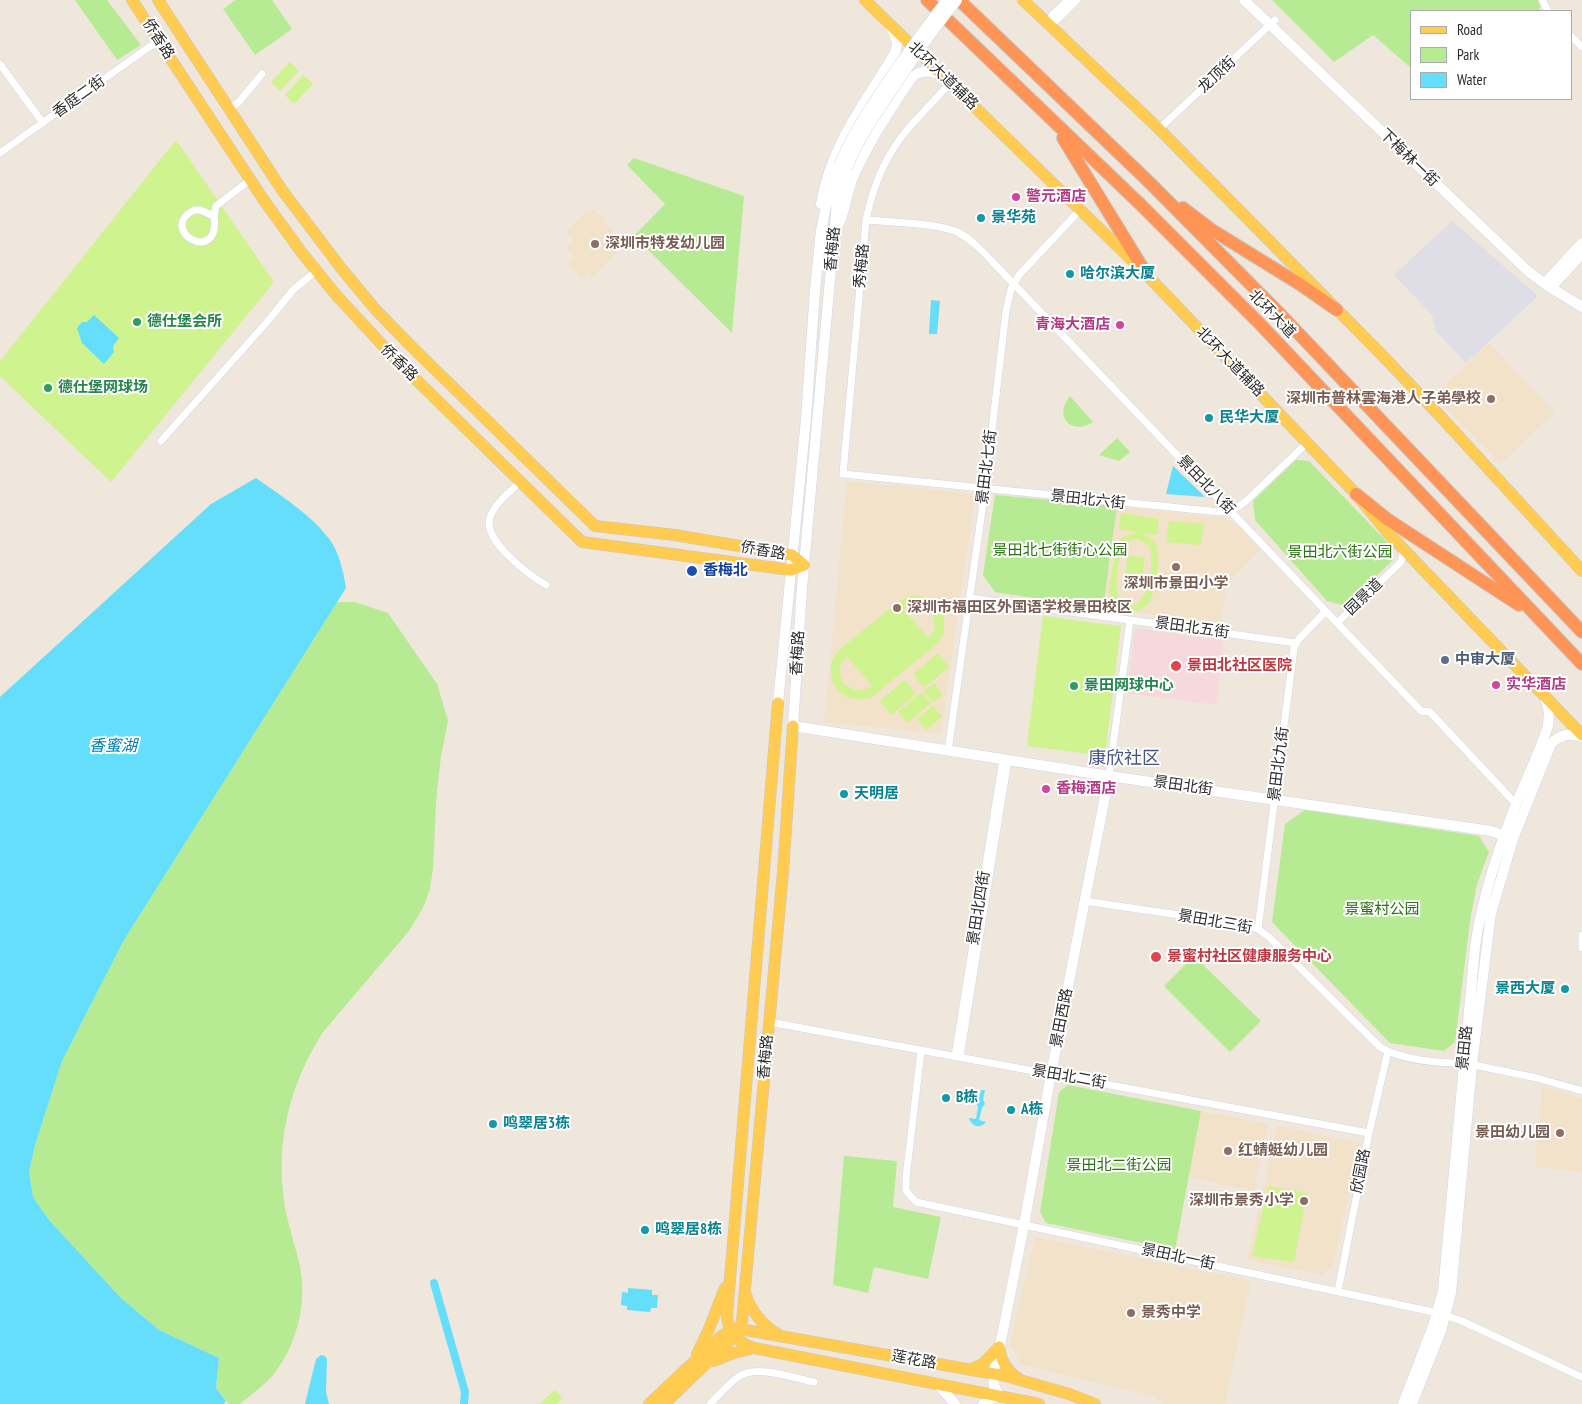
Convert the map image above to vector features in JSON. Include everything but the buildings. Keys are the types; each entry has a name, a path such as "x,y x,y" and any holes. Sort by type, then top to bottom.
{"highway":[{"name":"北环大道","path":"927,0 1141,205 1260,324 1582,664"},
{"name":"北环大道","path":"958,0 1149,182 1280,315 1582,632"},
{"path":"1054,123 1147,276"},
{"path":"1149,182 1212,230 1301,285 1337,310"},
{"path":"1356,494 1387,519 1537,617"}],"main road":[{"name":"侨香路","path":"132,0 250,180 316,271 399,363 582,542 790,570 804,564 792,555 675,535 596,526 425,361 375,309 336,263 298,213 158,0"},
{"name":"北环大道辅路","path":"865,0 1081,209 1147,276 1356,494 1401,546 1582,736"},
{"name":"香梅路","path":"735,1332 743,1317 782,872 804,564 837,204 850,139 918,38 947,0"},
{"name":"香梅路","path":"735,1332 727,1315 776,722 806,419 821,230 826,207 843,167 928,37 958,0"},
{"path":"1023,0 1158,129 1442,417 1582,570"},
{"name":"下梅林一街","path":"1244,0 1272,22 1527,270 1582,301"},
{"name":"下梅林一街","path":"1254,0 1272,22"},
{"path":"821,230 823,190 831,165 852,120 897,46 895,36 888,22"},
{"path":"886,66 896,63 902,64 909,73 910,80"},
{"path":"834,234 840,223 852,182 860,164 878,128 910,80 915,74 925,71 936,73 948,80"},
{"path":"1550,283 1582,244"},
{"path":"1550,283 1582,254"},
{"name":"下梅林一街","path":"1550,283 1582,306"},
{"name":"景田路","path":"1509,837 1516,804 1548,726 1549,712 1545,697"},
{"path":"778,703 793,726"},
{"path":"776,722 793,726"},
{"name":"景田北街","path":"793,726 1109,776 1485,830 1509,837"},
{"name":"景田路","path":"1412,1404 1452,1282 1477,931 1488,883 1551,744 1555,739 1563,735 1582,736"},
{"name":"景田西路","path":"999,1395 994,1386 993,1374 1024,1225 1051,1074 1109,776"},
{"path":"764,875 766,869 772,865 778,867 782,872"},
{"path":"686,1369 697,1353 711,1324 731,1267"},
{"path":"745,1289 750,1304 770,1330 786,1337"},
{"name":"景田路","path":"1403,1404 1442,1314"},
{"path":"664,1404 735,1332"},
{"path":"649,1404 720,1337 735,1332"},
{"name":"莲花路","path":"735,1332 786,1337 993,1374 1069,1394 1095,1404"},
{"name":"莲花路","path":"735,1332 745,1344 754,1348 1039,1404"},
{"path":"838,1364 836,1351 842,1347"},
{"path":"969,1370 984,1364 999,1347"},
{"path":"999,1347 1006,1368 1024,1382"},
{"path":"701,1368 727,1355 754,1348"},
{"path":"937,1383 955,1404"},
{"path":"983,1404 999,1395"}],"street":[{"path":"1049,24 1052,15 1068,0"},
{"path":"1049,24 1057,20 1077,0"},
{"name":"龙顶街","path":"1158,129 1272,22"},
{"path":"1572,37 1582,47"},
{"name":"香庭二街","path":"0,153 149,47 159,42"},
{"path":"0,64 42,123"},
{"path":"228,109 239,102 262,74"},
{"name":"秀梅路","path":"843,474 866,220 871,198 892,150 948,80"},
{"path":"214,216 200,210 194,210 188,214 183,222 185,235 192,241 197,242 205,241 209,238 214,231 216,206 250,180"},
{"name":"景田北七街","path":"948,751 985,489 1009,296 1022,271 1081,209"},
{"name":"景田北八街","path":"866,220 944,227 954,230 968,239 1014,284 1421,711 1430,712 1516,804"},
{"path":"161,441 293,290 316,271"},
{"path":"1230,511 1248,499 1307,443"},
{"name":"景田北六街","path":"843,474 1210,512 1230,511"},
{"path":"520,482 495,508 489,521 490,529 498,543 525,570 546,585"},
{"name":"园景道","path":"1337,623 1400,563 1403,553 1401,546"},
{"name":"景田北五街","path":"970,598 1296,643"},
{"path":"1296,643 1326,611"},
{"name":"景田西路","path":"1109,776 1130,620"},
{"name":"景田北九街","path":"1258,929 1293,654 1296,643"},
{"name":"景田北四街","path":"957,1057 1005,760"},
{"name":"景田北三街","path":"1084,901 1248,925 1258,929 1270,938 1372,1041 1388,1051 1448,1060 1537,1078 1582,1091"},
{"path":"1582,935 1582,948"},
{"name":"景田北二街","path":"769,1022 1369,1133"},
{"name":"景田北一街","path":"922,1050 906,1178 908,1194 916,1202 1442,1314 1462,1321 1582,1377"},
{"name":"欣园路","path":"1338,1291 1369,1133 1388,1051"},
{"path":"710,1404 738,1376 749,1371 761,1371 814,1382"}],"shaded area":[{"name":"深圳市特发幼儿园","path":"593,210 602,216 604,223 617,234 616,240 622,247 592,278 587,273 581,278 568,264 574,256 567,248 574,240 566,231 587,211"},
{"path":"1452,221 1538,296 1466,363 1436,331 1432,315 1394,275"},
{"name":"深圳市普林雲海港人子弟學校","path":"1489,343 1555,412 1500,464 1444,406 1437,393"},
{"name":"深圳市福田区外国语学校景田校区","path":"847,481 975,494 941,734 824,722"},
{"name":"深圳市景田小学","path":"1117,506 1223,518 1239,526 1260,550 1228,583 1220,623 1103,609"},
{"name":"景田北社区医院","path":"1135,628 1224,640 1216,705 1127,693"},
{"name":"景田幼儿园","path":"1542,1086 1582,1098 1582,1172 1535,1167"},
{"name":"红蜻蜓幼儿园","path":"1201,1111 1268,1124 1254,1191 1188,1177"},
{"name":"深圳市景秀小学","path":"1277,1126 1360,1143 1333,1266 1321,1275 1247,1260"},
{"name":"景秀中学","path":"1035,1237 1251,1281 1225,1404 1163,1404 1153,1396 1022,1365 1010,1345"}],"green space":[{"path":"75,0 107,0 141,45 117,60"},
{"path":"236,0 272,0 292,29 255,55 223,9"},
{"path":"1272,0 1542,0 1539,10 1410,10 1410,67 1373,35 1334,62"},
{"path":"290,62 299,71 280,91 271,82"},
{"path":"303,75 313,84 294,104 285,95"},
{"name":"德仕堡会所","path":"176,140 274,282 111,482 0,376 0,361"},
{"path":"634,158 744,196 732,333 634,236 665,204 627,165"},
{"path":"1070,396 1093,422 1082,427 1068,423 1065,419 1064,407"},
{"path":"1117,438 1130,452 1119,461 1099,455"},
{"name":"景田北六街公园","path":"1296,460 1309,461 1392,547 1393,560 1345,606 1327,601 1255,520 1253,501"},
{"name":"景田北七街街心公园","path":"995,495 1117,506 1103,609 995,592 983,575"},
{"path":"1121,513 1159,519 1157,535 1142,533 1156,545 1158,565 1152,597 1144,607 1138,610 1126,610 1121,607 1112,598 1109,591 1116,546 1123,537 1137,532 1119,529","holes":["1134,539 1149,545 1151,563 1147,588 1143,598 1136,604 1129,605 1119,598 1117,587 1117,572 1122,549 1127,542"]},
{"path":"1169,521 1204,524 1201,545 1166,542"},
{"path":"1128,555 1145,558 1140,589 1123,586"},
{"path":"910,596 925,597 938,606 944,619 939,642 872,697 854,699 846,696 839,691 832,679 831,664 835,655 898,602","holes":["912,605 921,605 933,614 935,628 929,639 903,609","847,656 872,686 864,690 856,690 843,682 840,668"]},
{"path":"337,602 355,602 388,613 437,684 448,720 441,756 436,802 433,869 430,888 424,906 409,931 323,1032 295,1089 285,1129 282,1149 282,1170 286,1210 301,1276 302,1291 299,1321 289,1349 274,1374 240,1404 229,1404 216,1388 219,1358 159,1330 121,1298 49,1220 33,1197 29,1171 36,1142 62,1061 124,940"},
{"name":"景田网球中心","path":"1043,616 1121,626 1105,756 1027,746"},
{"path":"938,653 949,667 924,688 913,674"},
{"path":"905,680 916,694 891,715 880,701"},
{"path":"934,683 943,694 933,702 924,691"},
{"path":"922,692 931,703 907,723 898,712"},
{"path":"933,706 942,717 926,730 917,719"},
{"name":"景蜜村公园","path":"1305,810 1479,836 1489,852 1477,884 1470,921 1455,1042 1444,1051 1390,1043 1272,922 1285,824"},
{"path":"1194,956 1261,1021 1230,1052 1164,986"},
{"name":"景田北二街公园","path":"1068,1085 1201,1111 1175,1250 1046,1223 1040,1212 1059,1092"},
{"path":"844,1156 897,1161 893,1207 941,1217 928,1279 874,1267 868,1293 833,1285"},
{"path":"1268,1186 1307,1193 1294,1262 1252,1256"},
{"path":"555,1390 563,1398 557,1404 539,1404"}],"water":[{"path":"931,300 940,301 937,334 929,334"},
{"path":"94,315 119,338 113,346 114,352 104,364 82,343 77,328 82,322 87,322"},
{"path":"1173,466 1205,497 1166,494"},
{"name":"香蜜湖","path":"256,478 296,506 323,531 336,551 346,588 124,940 62,1061 36,1142 29,1171 33,1197 49,1220 121,1298 159,1330 219,1358 216,1388 226,1401 224,1404 0,1404 0,697 211,504"},
{"path":"981,1090 985,1090 983,1100 985,1104 979,1120 986,1122 981,1126 976,1126 969,1118 976,1119 978,1107 976,1103"},
{"path":"628,1288 652,1290 652,1295 658,1295 657,1308 651,1308 650,1312 627,1310 627,1306 621,1305 622,1292 628,1293"},
{"path":"321,1355 327,1359 326,1392 329,1404 305,1404 316,1359"}],"waterway":[{"path":"434,1283 465,1392 464,1404"}],"place":[{"name":"警元酒店","path":"1016,197"},
{"name":"景华苑","path":"981,218"},
{"name":"深圳市特发幼儿园","path":"595,244"},
{"name":"哈尔滨大厦","path":"1070,274"},
{"name":"德仕堡会所","path":"137,322"},
{"name":"青海大酒店","path":"1120,325"},
{"name":"德仕堡网球场","path":"48,388"},
{"name":"深圳市普林雲海港人子弟學校","path":"1491,399"},
{"name":"民华大厦","path":"1209,418"},
{"name":"深圳市景田小学","path":"1176,567"},
{"name":"香梅北","path":"692,571"},
{"name":"深圳市福田区外国语学校景田校区","path":"897,608"},
{"name":"中审大厦","path":"1445,660"},
{"name":"景田北社区医院","path":"1176,666"},
{"name":"实华酒店","path":"1496,685"},
{"name":"景田网球中心","path":"1074,686"},
{"name":"香梅酒店","path":"1046,789"},
{"name":"天明居","path":"844,794"},
{"name":"景蜜村社区健康服务中心","path":"1156,957"},
{"name":"景西大厦","path":"1565,989"},
{"name":"B栋","path":"946,1098"},
{"name":"A栋","path":"1011,1110"},
{"name":"鸣翠居3栋","path":"493,1124"},
{"name":"景田幼儿园","path":"1560,1133"},
{"name":"红蜻蜓幼儿园","path":"1228,1151"},
{"name":"深圳市景秀小学","path":"1304,1201"},
{"name":"鸣翠居8栋","path":"645,1230"},
{"name":"景秀中学","path":"1131,1313"}],"district":[{"name":"康欣社区","path":"1124,759"}]}
